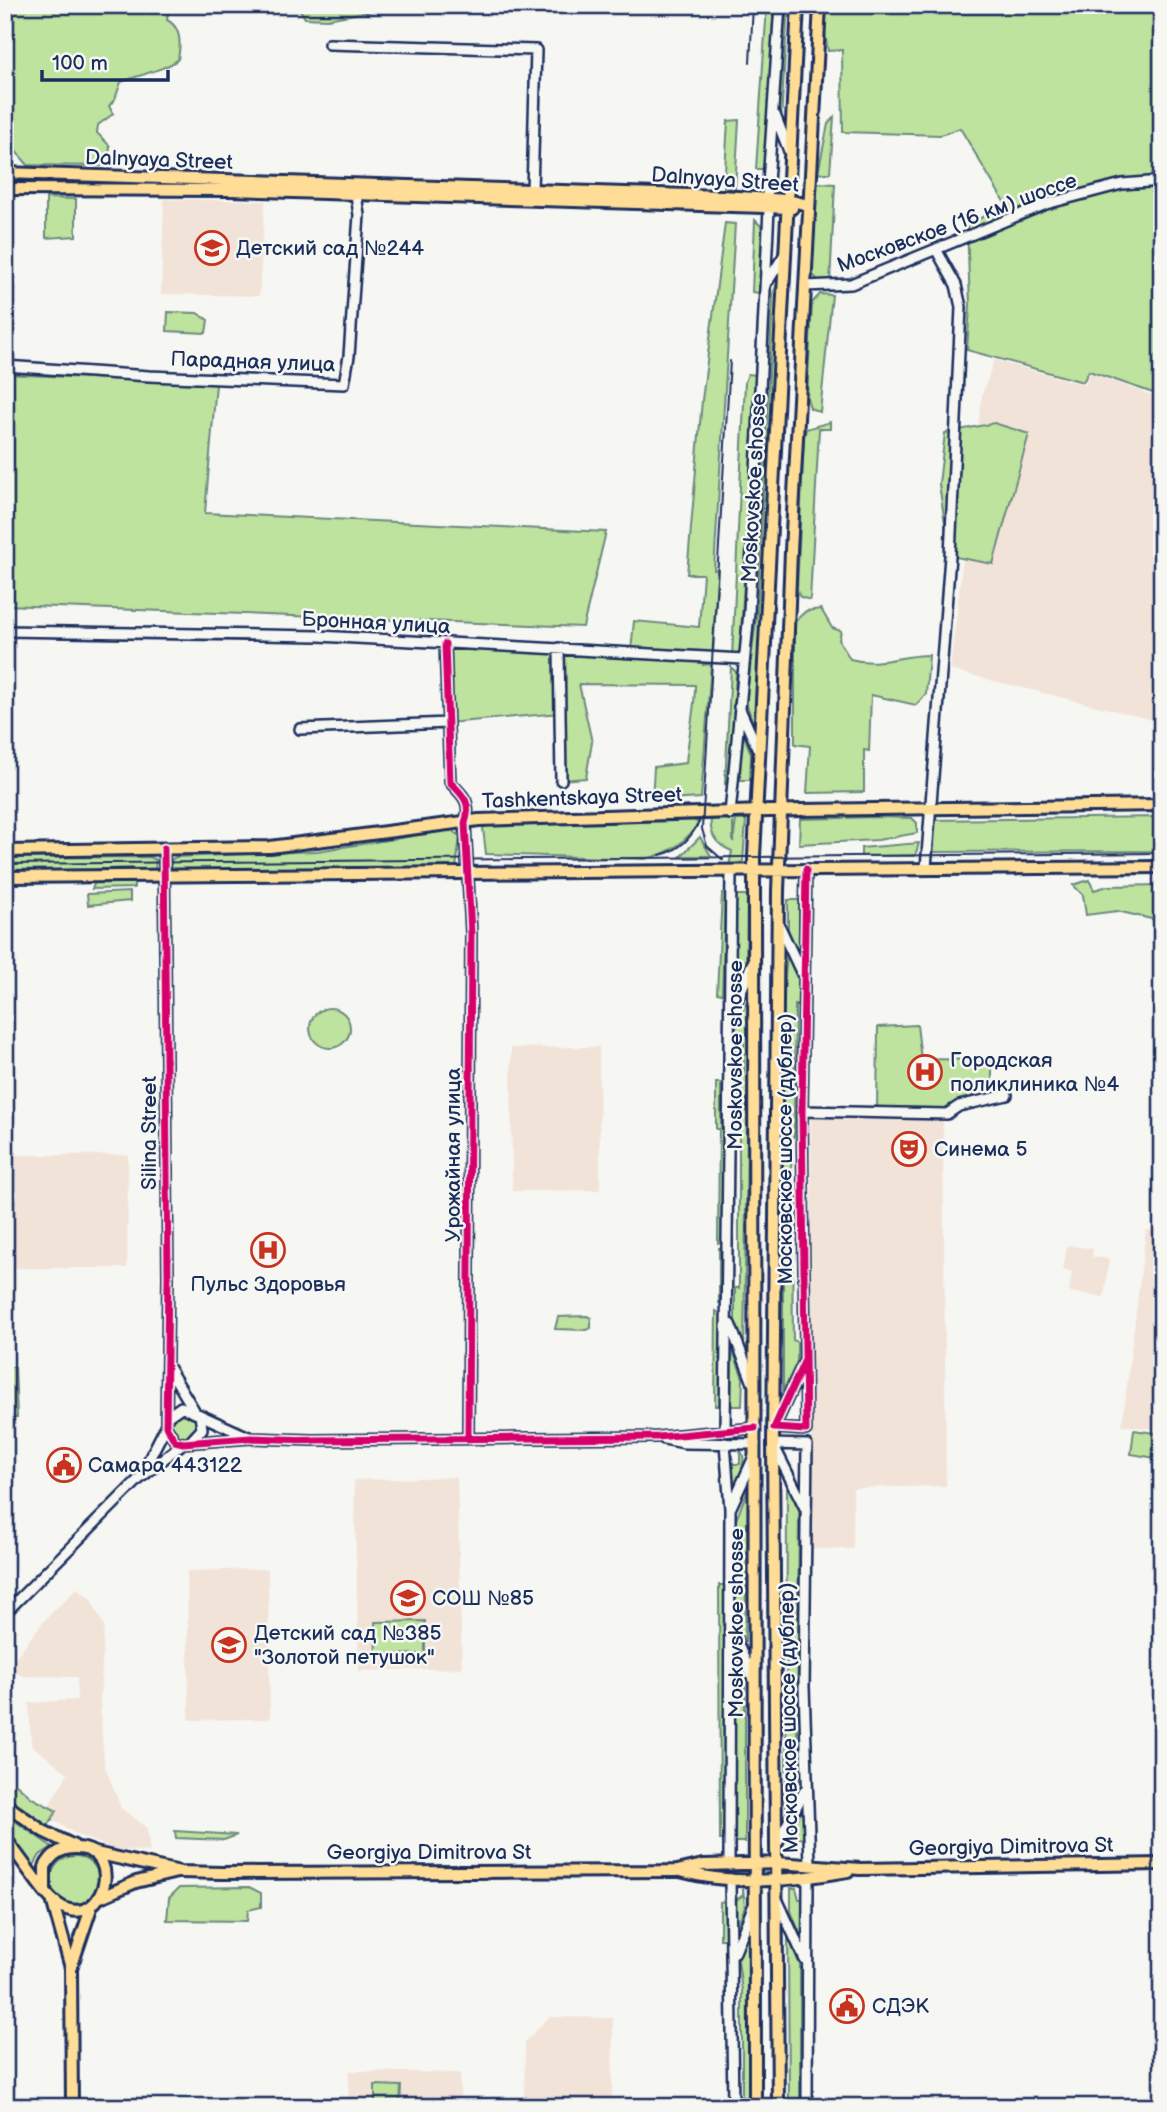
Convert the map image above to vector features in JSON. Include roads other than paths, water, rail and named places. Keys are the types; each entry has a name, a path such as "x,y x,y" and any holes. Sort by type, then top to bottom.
{"main road":[{"name":"Moskovskoe shosse","path":"755,2107 754,870 798,5"},
{"name":"Moskovskoe shosse","path":"778,2107 773,1444 778,870 808,205 820,5"},
{"name":"Dalnyaya Street","path":"5,173 356,190 768,203"},
{"name":"Dalnyaya Street","path":"5,189 532,191 808,205"},
{"name":"Tashkentskaya Street","path":"5,851 270,847 480,820 603,815 730,814 928,807 1162,805"},
{"path":"5,877 1162,867"},
{"path":"755,1428 774,1428"},
{"path":"755,1444 773,1444"},
{"name":"Georgiya Dimitrova St","path":"5,1804 58,1840 85,1850 180,1872"},
{"path":"5,1838 53,1902 71,1968 72,2107"},
{"path":"45,1892 44,1872 52,1857 66,1849 85,1850 102,1864 106,1885 71,1968"},
{"name":"Georgiya Dimitrova St","path":"97,1901 136,1882 180,1872 677,1871 778,1863 860,1869 1162,1864"},
{"name":"Georgiya Dimitrova St","path":"677,1871 703,1878 778,1880 808,1879 860,1869"},
{"path":"53,1902 72,1910 97,1901"}],"street":[{"path":"730,814 750,612 768,203 780,5"},
{"path":"329,44 536,50 532,191"},
{"path":"774,113 789,151"},
{"name":"Московское (16 км) шоссе","path":"805,286 851,284 937,251 984,228 1046,204 1122,184 1162,181"},
{"name":"Парадная улица","path":"5,366 149,376 344,384 349,356 359,215 356,190"},
{"path":"926,868 928,807 950,556 961,307 956,285 937,251"},
{"path":"766,284 786,253"},
{"name":"Бронная улица","path":"5,631 319,636 445,645 559,648 744,659"},
{"path":"445,645 450,782 466,798 470,810 465,823"},
{"path":"559,648 561,780"},
{"path":"739,705 760,755"},
{"path":"300,729 448,723"},
{"name":"Урожайная улица","path":"465,823 471,1099 468,1438"},
{"name":"Silina Street","path":"164,848 167,1422"},
{"name":"Московское шоссе (дублер)","path":"774,1428 806,1430 802,975 806,869"},
{"path":"725,1430 731,872"},
{"path":"778,923 802,975"},
{"path":"730,1021 754,959"},
{"path":"802,1111 947,1114 959,1106 1007,1095"},
{"path":"728,1319 754,1385"},
{"path":"774,1428 804,1362"},
{"path":"5,1613 138,1480 202,1429 197,1413 167,1366"},
{"path":"138,1480 167,1422 181,1407 251,1438"},
{"path":"167,1422 175,1441 187,1443 251,1438 311,1440 659,1437 755,1428"},
{"path":"659,1437 684,1443 755,1444"},
{"path":"725,1443 730,1508 729,1865"},
{"path":"773,1444 804,1508"},
{"name":"Московское шоссе (дублер)","path":"773,1444 807,1445 804,1508 806,1788 810,1864"},
{"path":"730,1508 754,1457"},
{"path":"730,1626 754,1681"},
{"path":"778,1842 806,1788"},
{"path":"730,1879 733,2107"},
{"name":"Московское шоссе (дублер)","path":"807,2107 808,1879"},
{"path":"778,1901 806,1962"},
{"path":"733,1957 755,1903"}],"tram line":[{"path":"750,63 753,5"},
{"path":"723,860 707,846 702,829 730,361"},
{"path":"660,855 684,842 700,820"},
{"path":"5,864 1162,853"}],"place":[{"name":"Детский сад №244","path":"212,248"},
{"name":"Городская поликлиника №4","path":"925,1072"},
{"name":"Синема 5","path":"909,1149"},
{"name":"Пульс Здоровья","path":"268,1250"},
{"name":"Самара 443122","path":"64,1465"},
{"name":"СОШ №85","path":"408,1598"},
{"name":"Детский сад №385 \"Золотой петушок\"","path":"229,1645"},
{"name":"СДЭК","path":"847,2006"}]}
